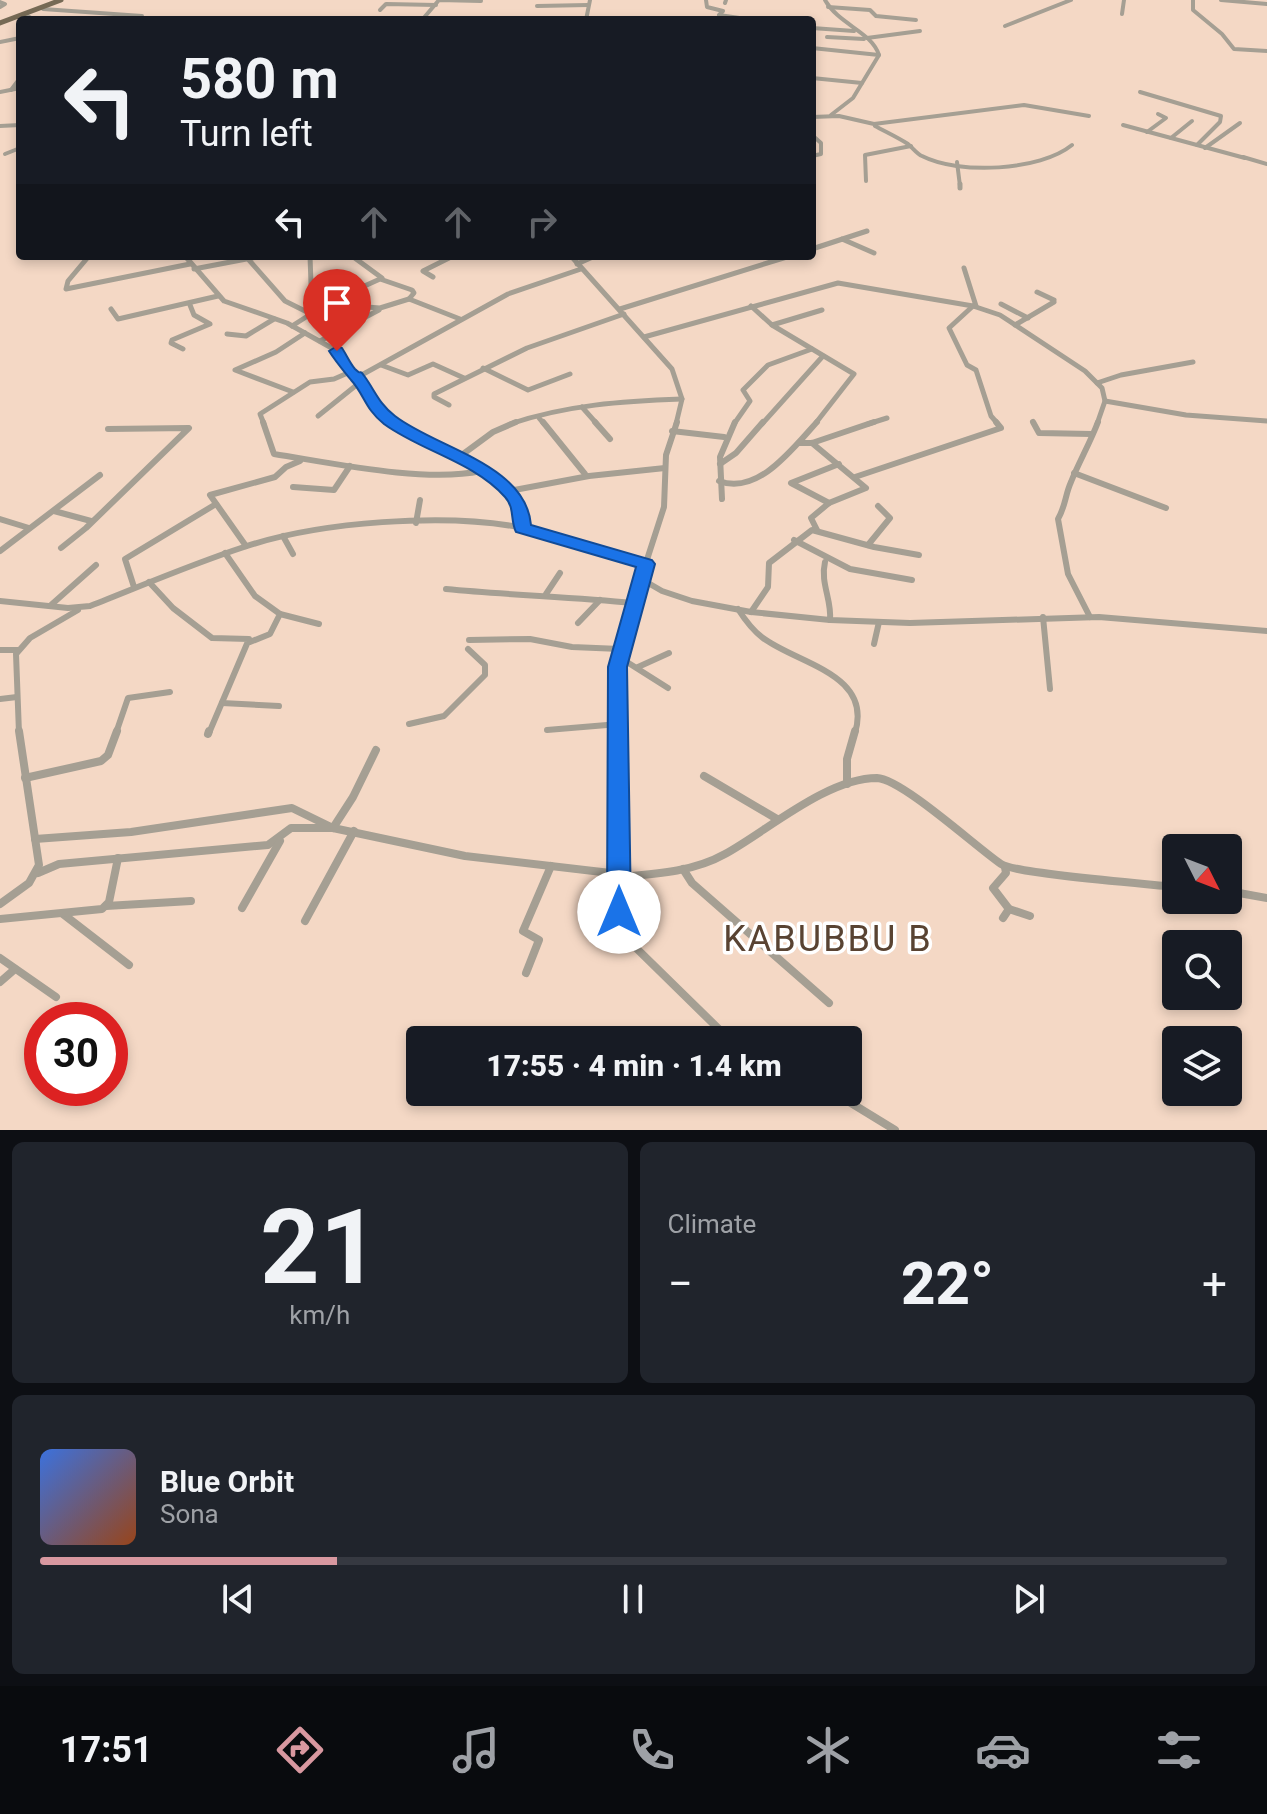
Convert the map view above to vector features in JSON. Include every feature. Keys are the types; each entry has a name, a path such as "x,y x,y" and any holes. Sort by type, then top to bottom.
{"main road":[{"path":"23,16 61,0"}],"street":[{"path":"426,16 439,0 481,1"},
{"path":"706,0 707,7 723,11 719,15 726,16"},
{"path":"825,0 838,20 869,39 879,55"},
{"path":"1005,26 1071,0"},
{"path":"1122,14 1124,0"},
{"path":"1193,0 1193,10 1220,32 1234,49 1267,51"},
{"path":"1221,0 1267,4"},
{"path":"380,10 388,3 436,5"},
{"path":"537,6 589,3"},
{"path":"828,7 870,10 876,16 916,20"},
{"path":"43,9 141,16"},
{"path":"816,28 854,31"},
{"path":"827,37 869,39 920,31"},
{"path":"816,48 879,55"},
{"path":"838,114 879,55"},
{"path":"816,78 862,83"},
{"path":"11,90 16,83"},
{"path":"0,92 16,89"},
{"path":"1140,92 1217,110 1221,116 1220,122 1197,145"},
{"path":"872,124 1024,105 1089,116"},
{"path":"816,116 838,114 872,124 911,146 924,158 957,162 1012,168 1039,166 1066,152 1072,145"},
{"path":"1147,132 1166,118 1158,114"},
{"path":"1171,138 1192,121"},
{"path":"1205,148 1240,123"},
{"path":"1123,125 1267,164"},
{"path":"816,139 821,143 821,154 816,155"},
{"path":"866,181 865,155 911,146"},
{"path":"5,154 16,150"},
{"path":"957,162 960,188"},
{"path":"816,248 867,231"},
{"path":"842,239 874,253"},
{"path":"86,260 68,281 67,290 192,266 249,260 285,301 311,314"},
{"path":"188,260 218,296 232,305 292,326 340,354 369,400 390,421 459,457 509,491 521,507 522,528"},
{"path":"310,260 311,284 330,303 382,308"},
{"path":"320,341 382,308 407,299 414,291 382,278 357,260"},
{"path":"433,277 423,271 445,260"},
{"path":"574,260 672,369 682,399 665,468 664,507 620,653 619,912 631,943 716,1026"},
{"path":"318,416 358,380 460,319 589,260"},
{"path":"449,405 434,397 434,394 557,335 778,260"},
{"path":"964,268 974,306"},
{"path":"292,326 330,303 382,278"},
{"path":"644,337 838,283 974,306 989,310 1015,325 1085,371 1097,383 1105,401 1084,459 1074,473 1067,504 1058,519 1068,574 1090,617"},
{"path":"1015,325 1054,301 1037,292"},
{"path":"111,309 118,319 190,305 218,296"},
{"path":"407,299 460,319"},
{"path":"1001,304 1028,318"},
{"path":"183,349 171,343 172,340 210,324 194,315 190,305"},
{"path":"719,481 743,485 772,467 798,443 854,374 838,360 823,356 772,325 751,306"},
{"path":"855,477 1001,428 991,416 976,370 967,365 949,328 974,306"},
{"path":"772,325 822,310"},
{"path":"227,334 246,336 274,319"},
{"path":"293,392 248,378 235,370 276,352 305,333"},
{"path":"722,499 719,481 724,437 750,401 743,390 760,370 812,349"},
{"path":"720,464 736,453 823,356"},
{"path":"1097,383 1121,375 1193,362"},
{"path":"381,365 408,375 436,365 464,378"},
{"path":"483,368 528,390 570,374"},
{"path":"350,372 334,379 310,382 264,411 260,418 274,454 350,466 457,476 481,471"},
{"path":"459,457 504,427 600,402 682,399"},
{"path":"1105,401 1186,415 1267,421"},
{"path":"582,407 610,439"},
{"path":"539,418 569,452 584,475"},
{"path":"798,443 812,443 887,418"},
{"path":"1033,422 1039,433 1091,434"},
{"path":"61,548 189,428 108,429"},
{"path":"672,431 724,437"},
{"path":"812,443 866,488 829,503 811,518 817,530"},
{"path":"246,546 211,494 275,477 286,467 304,460"},
{"path":"829,503 791,483 839,464"},
{"path":"293,487 334,490 350,466"},
{"path":"509,491 584,475 665,468"},
{"path":"1074,473 1166,508"},
{"path":"0,551 100,475"},
{"path":"416,523 420,500"},
{"path":"134,587 125,559 216,504"},
{"path":"868,545 891,515 878,506"},
{"path":"54,511 91,521"},
{"path":"0,519 29,528"},
{"path":"38,873 25,778 15,664 18,650 30,638 81,608 246,546 317,530 467,522 522,528 646,564"},
{"path":"751,612 768,587 769,563 778,558 794,540 817,530 868,545 919,555"},
{"path":"283,536 293,554"},
{"path":"794,540 825,562 863,575 912,580"},
{"path":"225,553 255,596 280,614 319,624"},
{"path":"825,562 820,576 832,610 830,620"},
{"path":"50,605 96,565"},
{"path":"546,594 560,573"},
{"path":"643,580 679,597 751,612 830,620 879,622 1090,617 1267,631"},
{"path":"149,582 173,608 212,638 243,638 250,642"},
{"path":"446,589 521,596 546,594 633,603"},
{"path":"578,623 600,600"},
{"path":"0,601 81,608"},
{"path":"738,609 753,632 804,663 830,672 856,698 860,714 847,759 847,784"},
{"path":"208,734 250,642 270,634 280,614"},
{"path":"1043,617 1050,689"},
{"path":"874,644 879,622"},
{"path":"409,724 444,716 485,675 485,665 469,644 530,639 620,653 668,688"},
{"path":"0,650 18,650"},
{"path":"638,667 669,653"},
{"path":"25,778 101,761 108,755 128,698 170,692"},
{"path":"0,699 17,697"},
{"path":"222,703 279,706"},
{"path":"547,730 619,724"},
{"path":"333,828 353,797 376,750"},
{"path":"704,776 777,819"},
{"path":"0,904 38,873 59,864 268,845 296,827 354,831 465,856 619,876 683,869 724,855 777,819 847,784 874,778 887,780 1005,867 1162,885"},
{"path":"35,839 131,832 292,808 333,828"},
{"path":"305,921 354,831"},
{"path":"242,908 281,838"},
{"path":"106,906 118,858"},
{"path":"526,973 539,940 523,931 551,866"},
{"path":"1005,867 1006,873 993,888 1009,909 1030,916"},
{"path":"683,869 692,883 829,1003"},
{"path":"1242,894 1267,898"},
{"path":"0,919 95,911 106,906 191,901"},
{"path":"1003,918 1009,909"},
{"path":"63,914 129,965"},
{"path":"0,958 56,997"},
{"path":"0,982 15,969"},
{"path":"856,1106 895,1130"}],"district":[{"name":"KABUBBU B","path":"828,938"}],"route":[{"path":"337,351 350,372 358,377 369,400 390,421 462,458 511,492 521,507 522,528 646,564 620,649 618,667 619,912"}]}
